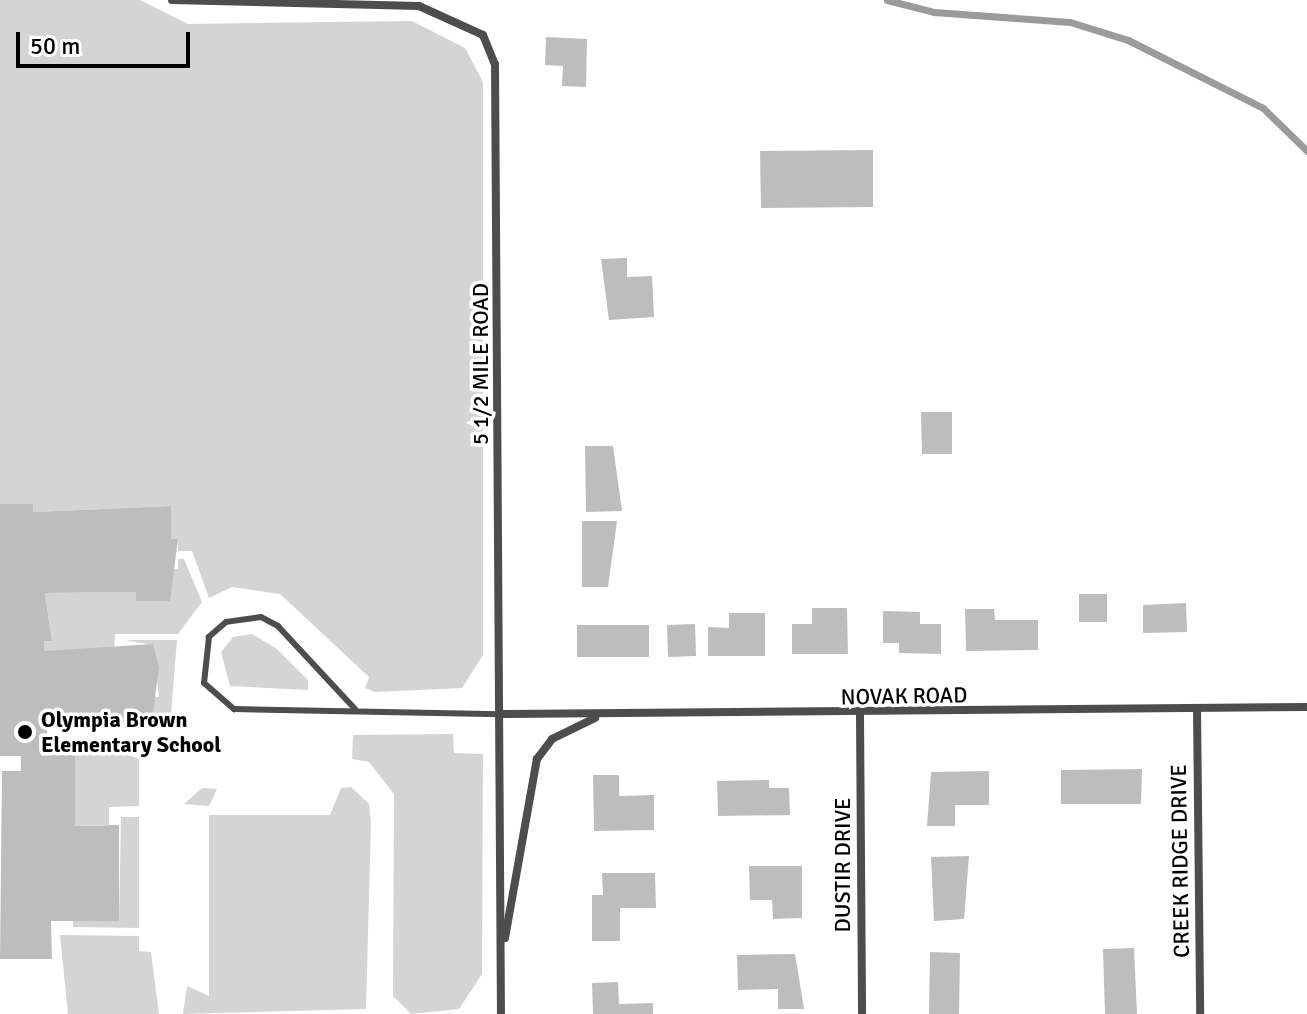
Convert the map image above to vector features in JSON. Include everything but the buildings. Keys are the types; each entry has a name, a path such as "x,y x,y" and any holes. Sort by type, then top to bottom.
{"street":[{"name":"5 1/2 MILE ROAD","path":"172,0 419,6 483,35 497,103 501,1014"},
{"name":"NOVAK ROAD","path":"501,714 860,716 1307,707"},
{"name":"CREEK RIDGE DRIVE","path":"1197,708 1200,1014"},
{"path":"501,965 537,759 552,739 599,716"},
{"name":"DUSTIR DRIVE","path":"860,716 862,1014"}],"lane":[{"path":"355,709 278,626 261,617 226,622 209,637 204,683 234,709 501,714"}],"shaded area":[{"path":"0,0 140,0 188,24 412,21 465,48 483,82 483,655 462,688 375,692 365,688 369,677 280,594 232,587 209,598 192,551 178,551 178,539 171,539 170,506 33,512 33,504 0,504"},
{"path":"178,559 184,559 202,602 178,634 115,634 114,650 44,651 44,641 52,640 45,593 136,592 137,601 170,601 170,569 178,569"},
{"path":"252,634 277,649 308,680 308,690 230,686 221,652 233,637"},
{"path":"125,640 177,640 170,726 43,727 43,715 152,720 152,697 159,697 153,645"},
{"path":"453,734 454,753 483,754 482,974 459,1009 411,1014 393,996 394,794 369,762 352,759 353,735"},
{"path":"121,752 139,759 139,806 109,807 109,825 75,826 75,754"},
{"path":"351,787 369,804 371,822 366,1009 183,1014 187,986 209,996 209,815 330,815 341,788"},
{"path":"202,788 217,789 209,806 184,804"},
{"path":"121,817 139,817 139,928 73,927 73,921 119,921"},
{"path":"60,935 139,936 139,951 151,952 159,1014 68,1014"}],"waterway":[{"path":"887,0 934,12 1070,22 1128,40 1263,108 1307,151"}],"place":[{"name":"Olympia Brown Elementary School","path":"25,732"}]}
